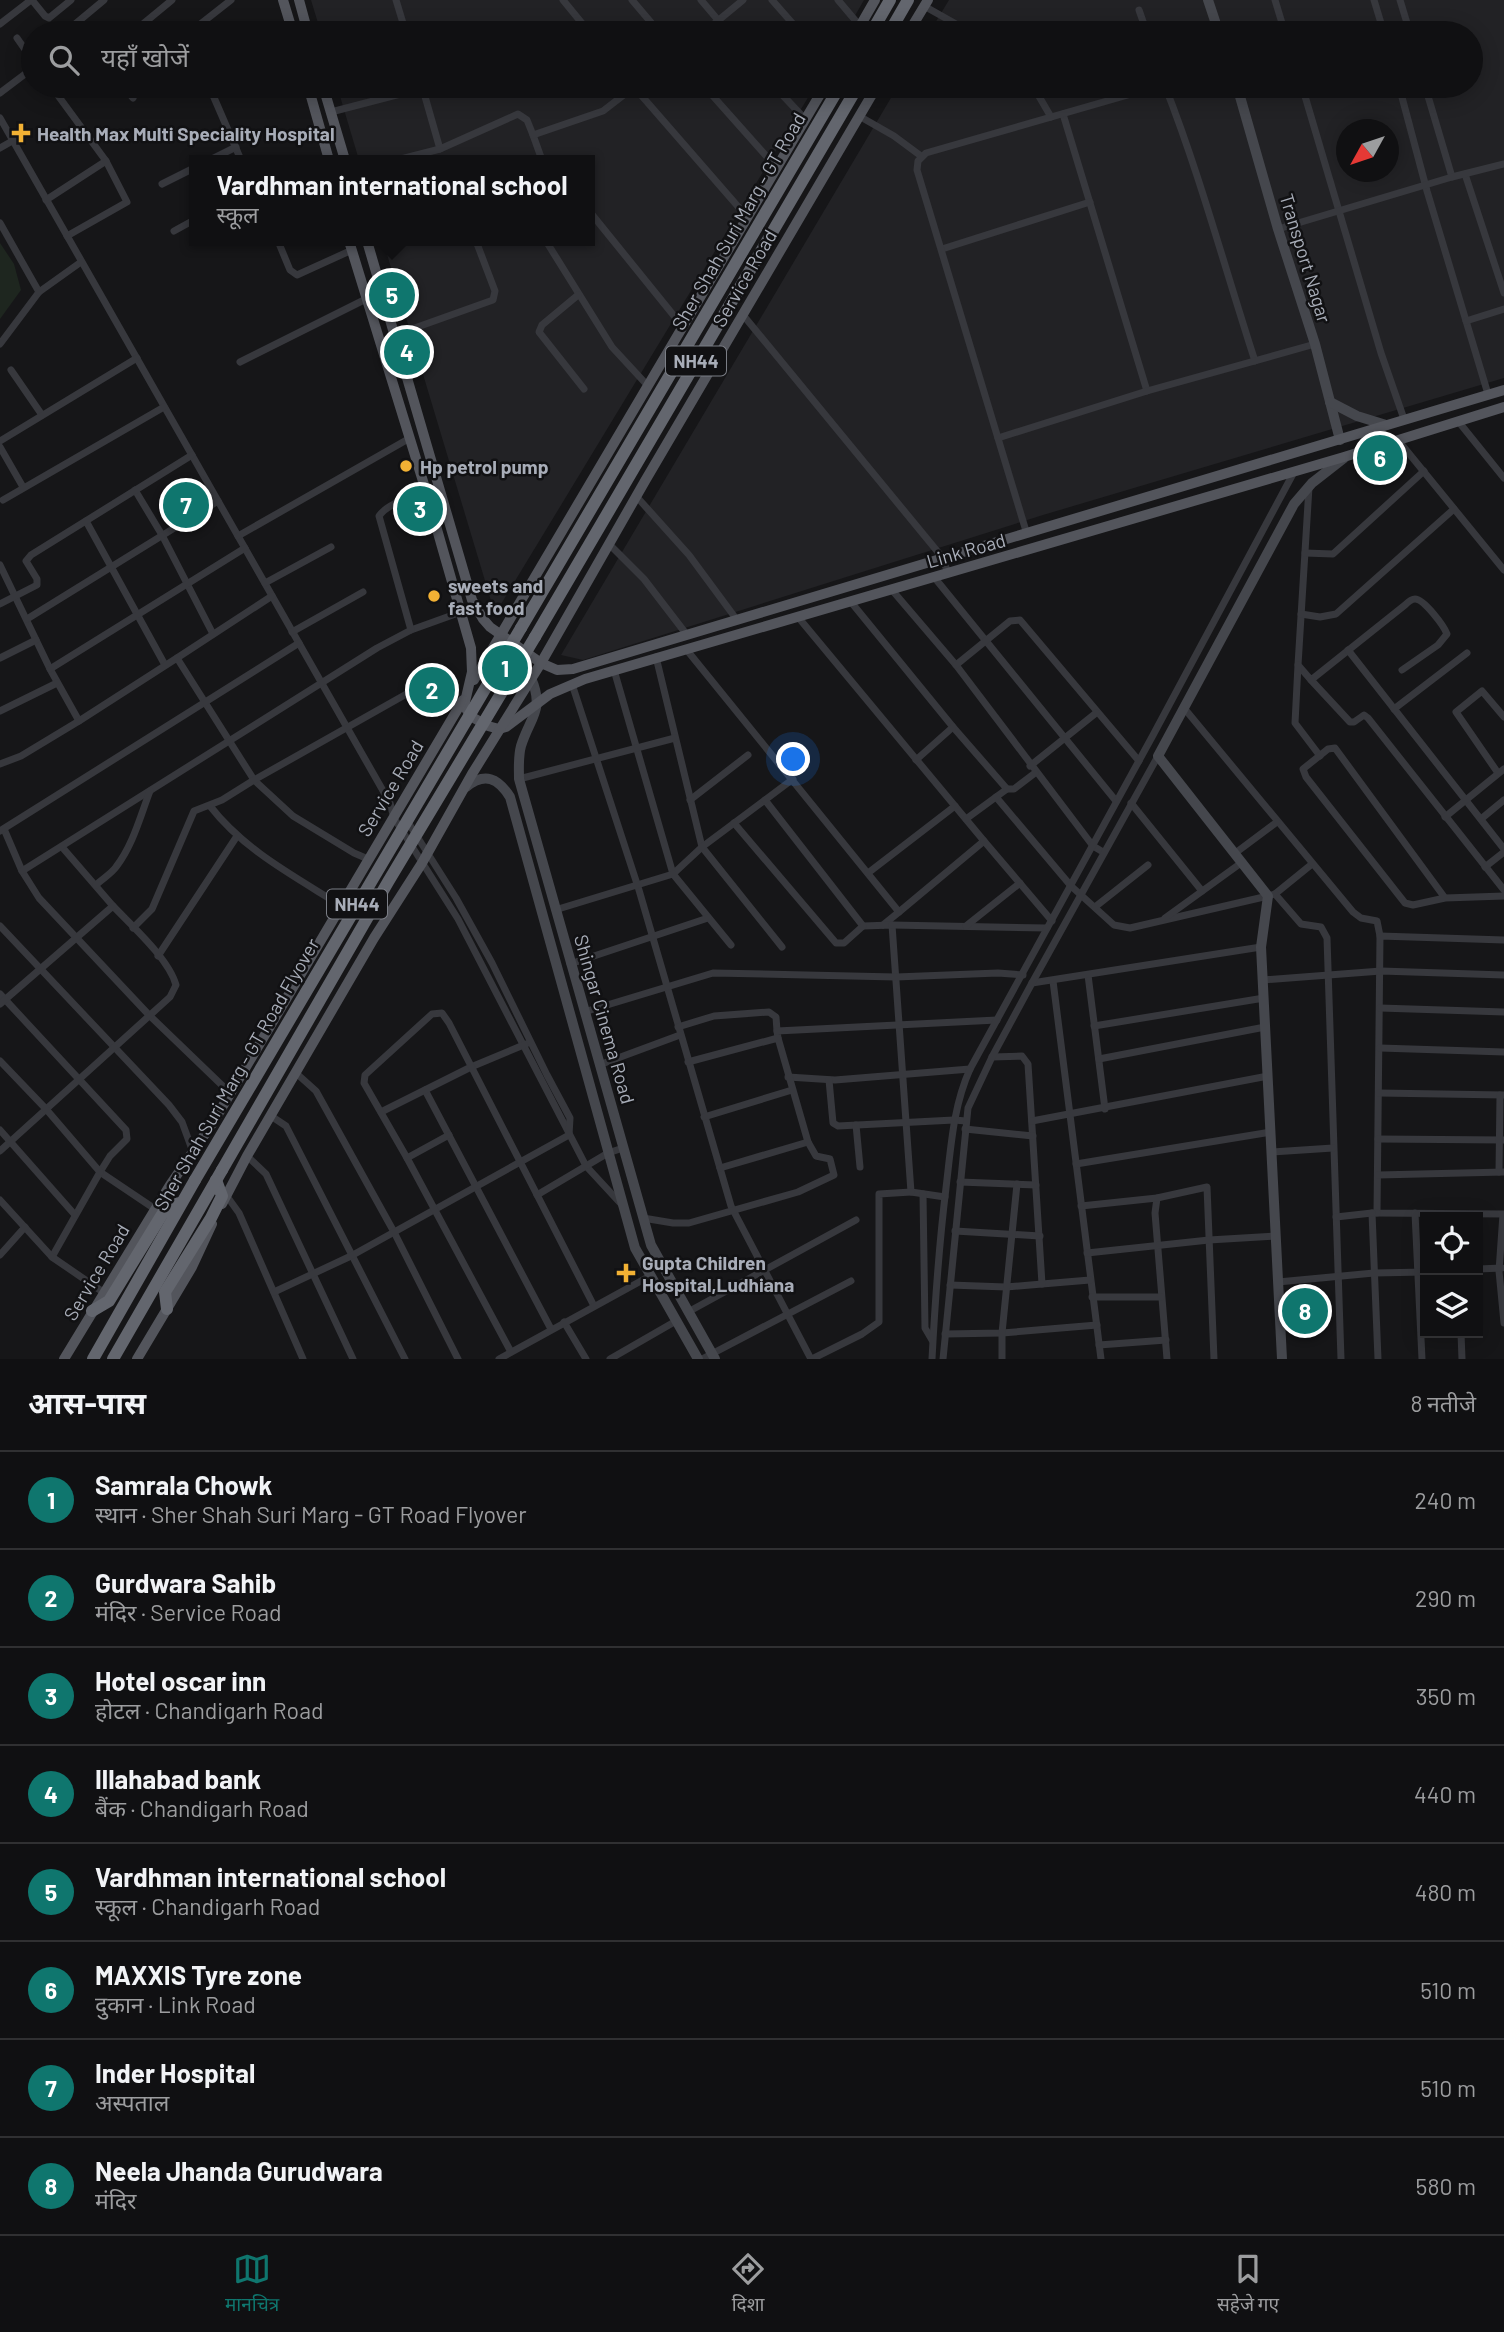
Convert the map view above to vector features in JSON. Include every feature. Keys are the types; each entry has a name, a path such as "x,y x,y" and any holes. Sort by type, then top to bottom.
{"highway":[{"path":"871,21 890,0"},
{"path":"895,21 908,0"},
{"name":"Sher Shah Suri Marg - GT Road","path":"521,628 833,98"},
{"name":"Sher Shah Suri Marg - GT Road","path":"535,637 851,98"},
{"name":"Sher Shah Suri Marg - GT Road Flyover","path":"93,1359 521,628"},
{"name":"Sher Shah Suri Marg - GT Road Flyover","path":"113,1359 388,882 535,637"},
{"path":"167,1309 165,1292 222,1196 216,1180"},
{"path":"92,1311 109,1301 163,1213 174,1204 182,1203"}],"main road":[{"path":"283,0 289,21"},
{"path":"300,0 305,21"},
{"path":"866,21 875,0"},
{"path":"915,21 926,3"},
{"path":"311,98 328,155"},
{"path":"327,98 344,155"},
{"name":"Service Road","path":"64,1359 103,1292 230,1093 394,810 464,697 818,98"},
{"name":"Service Road","path":"137,1359 192,1266 247,1156 374,938 541,663 870,98"},
{"path":"350,246 426,491 473,660 464,706 472,717 499,729"},
{"name":"Link Road","path":"368,246 472,600 483,619 500,634 541,663 565,671 1504,390"},
{"name":"Link Road","path":"499,729 513,724 538,702 572,684 614,670 1294,472 1504,407"}],"street":[{"path":"0,24 31,0 49,18 71,0"},
{"path":"79,21 104,0"},
{"path":"147,21 172,0"},
{"path":"205,21 231,0"},
{"path":"396,0 402,21"},
{"path":"563,0 580,21"},
{"path":"632,0 650,21"},
{"path":"701,0 718,21 743,0"},
{"path":"772,0 790,21"},
{"path":"838,0 854,21"},
{"path":"1208,0 1215,21"},
{"path":"1275,0 1281,21"},
{"path":"1374,0 1380,21"},
{"path":"1400,0 1406,21"},
{"path":"926,3 954,21"},
{"path":"1139,10 1143,21"},
{"path":"17,38 21,44"},
{"path":"0,93 21,77"},
{"path":"60,98 106,162 127,202 66,236"},
{"path":"214,98 240,155"},
{"path":"331,112 382,98"},
{"path":"428,98 440,149"},
{"path":"533,135 603,111 620,98"},
{"path":"645,98 748,218"},
{"path":"715,98 777,168"},
{"path":"786,98 806,119"},
{"path":"1040,98 1052,117"},
{"path":"1026,531 917,170 918,161 926,153 1118,98"},
{"path":"1169,98 1190,151 1255,361"},
{"name":"Transport Nagar","path":"1240,98 1315,344 1340,440"},
{"path":"1306,98 1381,353 1404,419"},
{"path":"1402,98 1488,394"},
{"path":"1429,98 1452,177"},
{"path":"417,155 440,149 519,114 527,120 540,155"},
{"path":"1063,114 1147,391"},
{"path":"859,117 894,136 921,156"},
{"path":"0,118 394,810 492,963 526,1044 586,1166 622,1205"},
{"path":"0,148 14,140"},
{"path":"220,155 236,147"},
{"path":"46,200 106,162"},
{"path":"1278,229 1504,164"},
{"path":"162,184 189,170"},
{"path":"1465,174 1504,293"},
{"path":"942,249 1090,202"},
{"path":"595,218 683,327"},
{"path":"174,230 189,222"},
{"path":"0,223 39,292"},
{"path":"280,246 290,270 297,275 350,246"},
{"path":"395,335 493,300 495,291 478,246"},
{"path":"549,246 612,347 648,386"},
{"path":"0,344 39,292 81,262"},
{"path":"578,295 542,325 539,332 584,389"},
{"path":"240,362 368,297"},
{"path":"1466,321 1504,309"},
{"path":"743,315 942,557 948,573"},
{"path":"998,438 1147,391 1315,344"},
{"path":"0,441 137,358"},
{"path":"10,370 42,415"},
{"path":"1330,402 1357,416 1386,425"},
{"path":"3,500 164,407"},
{"path":"1458,421 1504,478"},
{"path":"238,536 410,438"},
{"path":"1398,440 1504,570"},
{"path":"0,447 23,488"},
{"path":"0,604 37,585 37,579 27,562 28,557 192,455"},
{"path":"943,1359 960,1182 959,1093 1049,924 1077,891 1098,849 1131,803 1158,756 1287,516 1309,485 1344,457"},
{"path":"1305,553 1333,554 1424,471"},
{"path":"930,1358 945,1197 961,1122 1098,849 1116,801 1294,472"},
{"path":"1309,485 1295,723 1320,756"},
{"path":"135,490 162,535 213,634"},
{"path":"411,630 379,516 391,506 426,491"},
{"path":"636,496 689,555 737,620"},
{"path":"27,619 218,501"},
{"path":"1301,614 1320,617 1336,614 1454,509"},
{"path":"86,521 165,665"},
{"path":"609,544 644,579 687,635"},
{"path":"265,583 331,547"},
{"path":"50,669 245,548"},
{"path":"0,565 57,683 79,721"},
{"path":"934,577 1116,801"},
{"path":"892,590 956,665 1033,769 1098,849"},
{"path":"292,632 363,592"},
{"path":"0,764 21,756 79,721 272,596"},
{"path":"1311,680 1412,599 1417,599 1445,628 1447,634 1438,645 1402,670"},
{"path":"851,602 1007,789"},
{"path":"22,871 411,630 461,612"},
{"path":"797,617 1020,883 1049,924"},
{"path":"956,665 1010,621 1020,620 1139,761"},
{"path":"0,658 37,639"},
{"path":"230,1093 149,1015 39,898 2,830 299,643"},
{"path":"686,649 899,912"},
{"path":"1348,650 1504,850 1485,867"},
{"path":"1394,709 1467,653"},
{"path":"656,657 702,847 782,947"},
{"path":"177,658 254,780 293,816 368,859"},
{"path":"1298,665 1350,722 1366,716 1504,893"},
{"path":"614,670 673,874 731,945"},
{"path":"531,678 538,702"},
{"path":"0,711 57,683"},
{"path":"572,684 638,885 733,1211 811,1359 862,1334 879,1322 879,1194 911,1192 945,1197"},
{"path":"1445,817 1501,771 1457,712 1482,691 1504,717"},
{"path":"133,928 152,909 193,813 210,806 410,692"},
{"name":"Shingar Cinema Road","path":"538,702 520,749 519,779 651,1245 688,1312 707,1358"},
{"path":"1184,708 1356,915 1361,919 1377,921 1381,971 1374,1273 1378,1359"},
{"path":"966,819 1007,789 1014,789 1065,738 1096,713"},
{"path":"916,760 953,727"},
{"path":"1152,737 1164,744"},
{"path":"519,779 675,738"},
{"path":"1445,898 1335,748 1331,748 1303,769 1304,776 1408,905 1445,898 1504,893"},
{"path":"690,800 748,755"},
{"path":"1158,756 1241,863 1301,924 1321,927 1326,934 1341,1359"},
{"name":"Shingar Cinema Road","path":"465,788 481,778 489,778 497,782 510,797 635,1248 676,1321 707,1358"},
{"path":"555,910 673,874 702,847 793,779"},
{"path":"96,885 116,868 127,850 150,792"},
{"path":"996,797 1077,891 1114,925 1121,927 1130,928 1272,895 1312,864"},
{"path":"765,800 863,926"},
{"path":"1480,819 1504,800"},
{"path":"1131,803 1202,891"},
{"path":"210,806 237,836 279,868 340,905"},
{"path":"868,873 955,806"},
{"path":"1234,854 1277,822"},
{"path":"734,823 836,943 844,943 863,926 1049,924"},
{"path":"158,956 237,836"},
{"path":"911,1192 896,977 888,926 899,912 984,841"},
{"path":"0,1151 176,989 174,980 158,956 62,847"},
{"path":"1161,920 1241,863"},
{"path":"1095,907 1148,865"},
{"path":"965,927 1020,883"},
{"path":"1272,895 1261,947 1282,1359"},
{"path":"52,1257 100,1172 128,1135 79,1077 2,999 113,906"},
{"path":"570,964 708,918"},
{"path":"0,926 176,1114 193,1152"},
{"path":"1380,936 1504,940"},
{"path":"1032,983 1261,947"},
{"path":"1263,979 1381,971 1504,975"},
{"path":"584,1012 713,973 896,977 998,973 1023,975"},
{"path":"1088,975 1105,1108"},
{"path":"1053,981 1101,1359"},
{"path":"1094,1026 1264,998"},
{"path":"1380,1008 1504,1012"},
{"path":"511,1352 364,1083 365,1074 432,1014 437,1012 445,1016 594,1306"},
{"path":"643,1217 682,1224 798,1192 834,1175 830,1159 814,1155 808,1142 788,1077 775,1017 769,1012 714,1016 678,1027"},
{"path":"688,1062 777,1035 899,1024 997,1020"},
{"path":"1099,1059 1265,1027"},
{"path":"599,1065 680,1035"},
{"path":"381,1112 471,1067 526,1044"},
{"path":"1380,1048 1504,1052"},
{"path":"992,1057 1022,1056 1027,1061 1042,1284"},
{"path":"0,1062 46,1109 100,1172 155,1209"},
{"path":"788,1077 829,1080 970,1069"},
{"path":"296,1073 316,1091 394,1232 458,1359"},
{"path":"1032,1121 1268,1076"},
{"path":"829,1080 834,1124 838,1126 961,1122 1033,1136"},
{"path":"425,1090 551,1329"},
{"path":"704,1117 792,1090"},
{"path":"1378,1175 1502,1172 1502,1095 1379,1093"},
{"path":"271,1116 286,1126 403,1358"},
{"path":"856,1125 860,1167"},
{"path":"0,1130 75,1215"},
{"path":"1076,1164 1271,1132"},
{"path":"407,1158 449,1135"},
{"path":"274,1292 351,1256 569,1135"},
{"path":"1378,1139 1502,1140"},
{"path":"720,1168 808,1142"},
{"path":"537,1195 594,1160 623,1148"},
{"path":"1272,1152 1333,1148"},
{"path":"247,1156 266,1174 353,1359"},
{"path":"960,1182 1036,1185"},
{"path":"1002,1359 1002,1333 1017,1184"},
{"path":"1081,1206 1157,1198 1207,1187 1214,1359"},
{"path":"923,1194 925,1328 933,1341"},
{"path":"226,1195 239,1213 303,1359"},
{"path":"1157,1198 1155,1213 1167,1359"},
{"path":"0,1200 52,1257 103,1292"},
{"path":"1504,1204 1504,1323"},
{"path":"1336,1217 1375,1213 1420,1213"},
{"path":"1415,1213 1420,1255"},
{"path":"1483,1214 1504,1214"},
{"path":"688,1312 856,1220"},
{"path":"0,1255 25,1227"},
{"path":"954,1231 1040,1236"},
{"path":"1087,1253 1276,1236"},
{"path":"1483,1269 1502,1268"},
{"path":"1278,1282 1374,1273 1420,1272"},
{"path":"1422,1275 1422,1359"},
{"path":"499,1359 650,1276"},
{"path":"950,1285 1006,1287 1090,1280"},
{"path":"707,1358 851,1281"},
{"path":"1093,1297 1161,1297"},
{"path":"610,1359 676,1321"},
{"path":"564,1322 586,1359"},
{"path":"945,1334 1002,1333 1097,1325"},
{"path":"1461,1338 1462,1359"},
{"path":"1099,1345 1166,1340"}],"shaded area":[{"path":"311,0 864,0 852,21 317,21"},
{"path":"949,0 1504,0 1504,378 1043,515 583,660 561,655 891,98 1483,98 1483,21 936,21"},
{"path":"341,98 808,98 495,614 385,246 595,246 595,155 358,155"},
{"path":"0,243 14,264 21,290 0,319"}],"place":[{"name":"Health Max Multi Speciality Hospital","path":"21,133"},
{"name":"Vardhman international school","path":"392,295"},
{"name":"Illahabad bank","path":"407,352"},
{"name":"MAXXIS Tyre zone","path":"1380,458"},
{"name":"Hp petrol pump","path":"406,466"},
{"name":"Inder Hospital","path":"186,505"},
{"name":"Hotel oscar inn","path":"420,509"},
{"name":"sweets and fast food","path":"434,596"},
{"name":"Samrala Chowk","path":"505,668"},
{"name":"Gurdwara Sahib","path":"432,690"},
{"name":"Gupta Children Hospital,Ludhiana","path":"626,1273"},
{"name":"Neela Jhanda Gurudwara","path":"1305,1311"}]}
